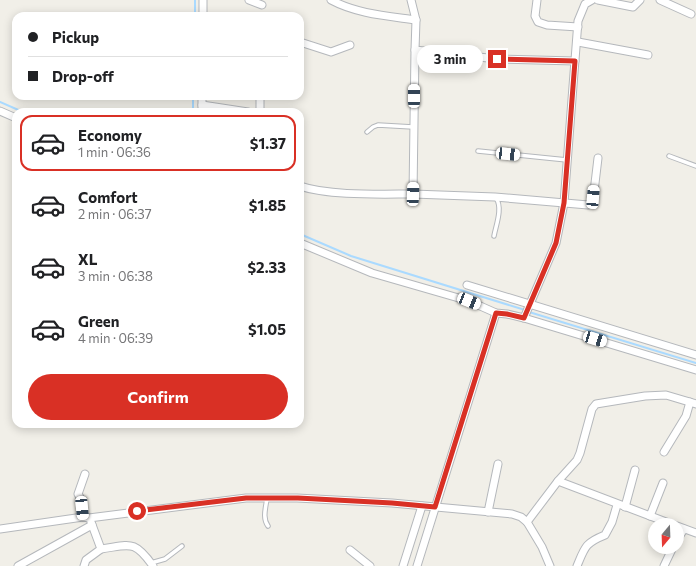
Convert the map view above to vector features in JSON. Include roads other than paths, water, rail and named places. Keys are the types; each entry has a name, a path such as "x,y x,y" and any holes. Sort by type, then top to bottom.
{"street":[{"path":"204,0 204,12"},
{"path":"249,0 262,5"},
{"path":"331,0 369,13 416,20"},
{"path":"411,0 416,20 413,194"},
{"path":"537,0 535,16 538,22 547,25 578,27"},
{"path":"524,318 556,243 564,203 575,61 578,42 578,21 586,4 592,0"},
{"path":"598,0 633,7 640,0"},
{"path":"660,0 691,14"},
{"path":"578,42 648,55"},
{"path":"304,43 331,52 350,45"},
{"path":"415,50 497,59 575,61"},
{"path":"0,111 12,116"},
{"path":"304,187 311,190 332,192 495,198 588,205 591,203 593,197 598,158"},
{"path":"304,245 359,268 469,301 496,313 524,318 696,370"},
{"path":"467,285 696,354"},
{"path":"417,566 434,507 496,313"},
{"path":"527,522 558,481 577,460 593,406 645,396 666,395 693,403 664,452"},
{"path":"488,512 498,464"},
{"path":"625,507 635,470"},
{"path":"84,474 78,494 101,549"},
{"path":"558,481 655,518"},
{"path":"650,516 663,483"},
{"path":"0,529 88,520 225,500 313,498 512,514 521,517 527,522 542,547 550,566"},
{"path":"577,566 586,545 592,540 605,535 612,522 617,504"},
{"path":"403,566 423,506"},
{"path":"18,566 88,520"},
{"path":"684,529 696,533"},
{"path":"84,566 86,560 101,549 133,546 140,550 152,564"},
{"path":"350,550 365,565"},
{"path":"664,566 670,554"}],"lane":[{"path":"367,132 378,125 414,127"},
{"path":"478,151 568,160"},
{"path":"669,156 696,166"},
{"path":"494,236 499,209 499,203 495,198"},
{"path":"267,498 264,517 268,526"},
{"path":"152,564 164,559 182,546"}],"waterway":[{"path":"195,0 195,12"},
{"path":"193,100 193,108"},
{"path":"0,102 14,108"},
{"path":"304,236 351,256 525,310"},
{"path":"529,312 696,363"}]}
